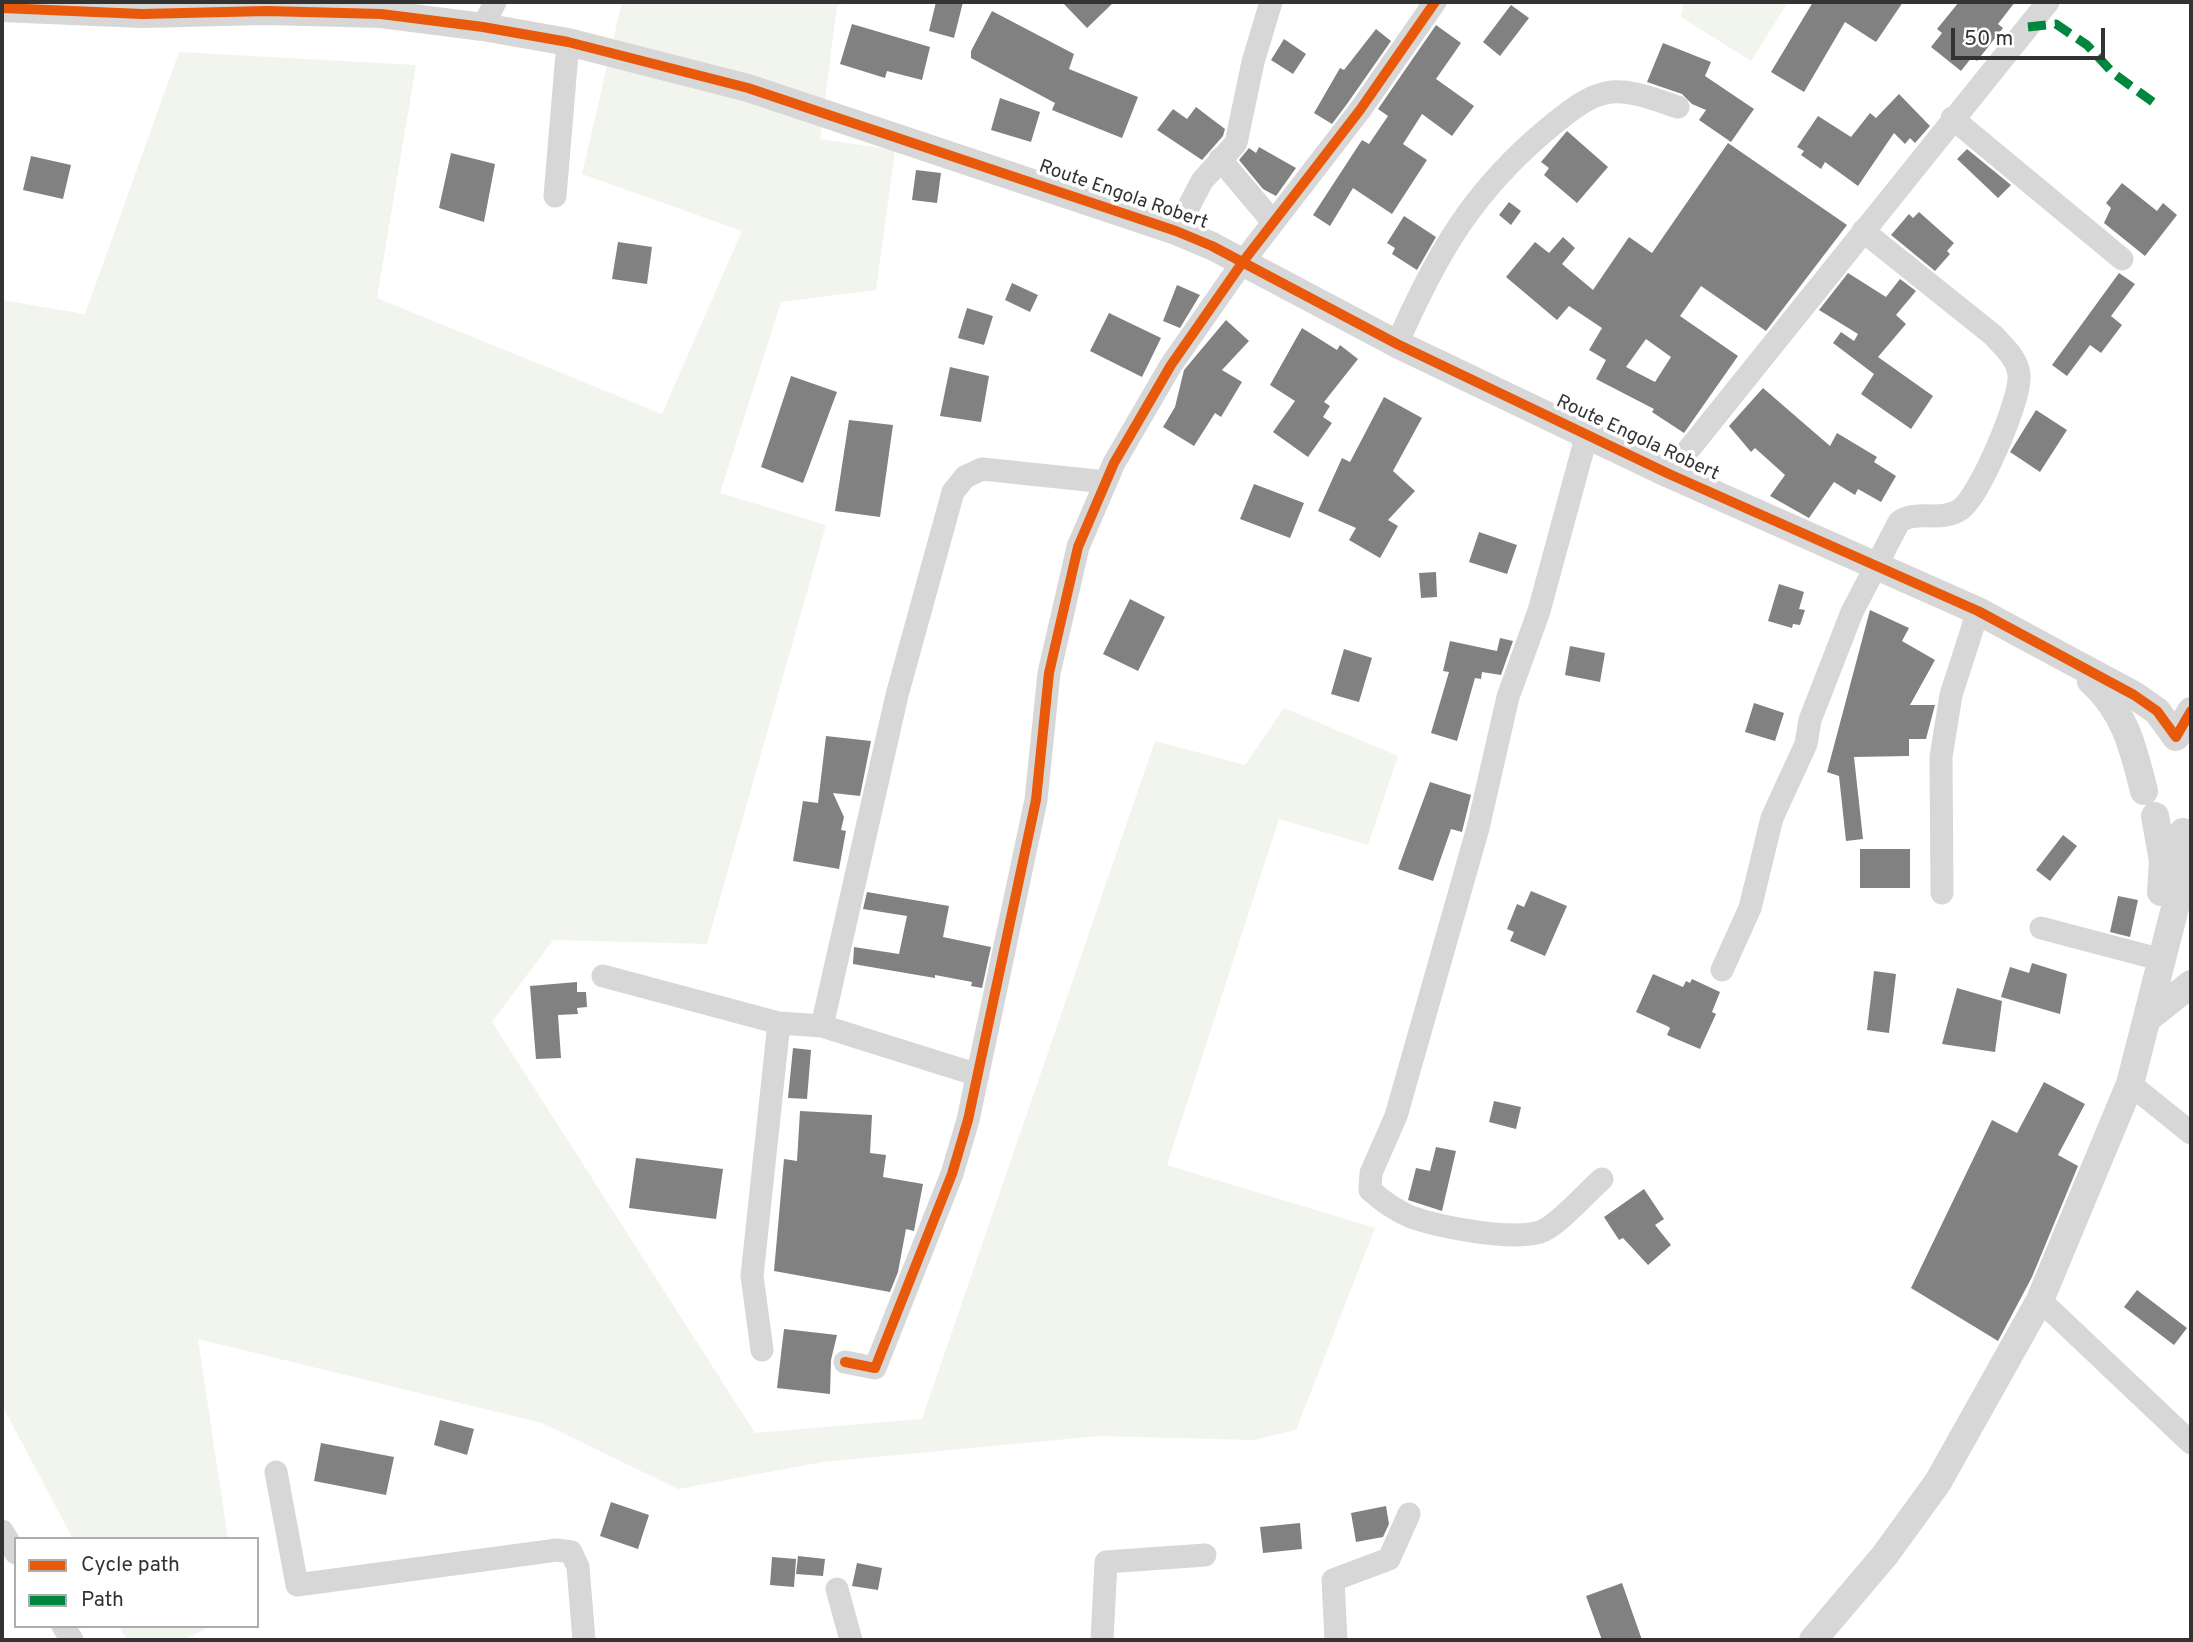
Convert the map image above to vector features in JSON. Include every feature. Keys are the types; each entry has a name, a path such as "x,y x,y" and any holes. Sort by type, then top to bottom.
{"street":[{"path":"1176,231 1202,181 1232,149 1239,135 1250,73 1271,2"},
{"path":"845,1362 875,1368 952,1174 978,1075 1036,800 1049,673 1078,547 1106,482 1171,365 1242,263 1360,110 1435,2"},
{"name":"Route Engola Robert","path":"2,8 32,6 142,14 226,7 381,14 489,14 568,43 748,88 1176,231 1397,344 1669,474 1978,611 2134,695 2157,711 2184,736"},
{"path":"1669,474 1952,118 2037,6"},
{"path":"555,196 568,43"},
{"path":"1397,344 1426,277 1462,218 1494,177 1530,143 1569,111 1605,93 1639,94 1678,107"},
{"path":"1952,118 2122,259"},
{"path":"1220,159 1273,222"},
{"path":"1722,970 1750,908 1772,818 1806,744 1810,720 1852,611 1899,522 1911,517 1950,515 1971,499 2015,399 2019,374 2011,354 1993,335 1863,230"},
{"path":"1587,435 1539,611 1508,697 1478,828 1396,1116 1371,1174 1370,1190 1410,1216 1501,1234 1523,1233 1540,1232 1550,1226 1602,1179"},
{"path":"822,1026 897,695 953,492 965,477 982,469 1106,482"},
{"path":"1942,893 1941,757 1951,695 1978,611"},
{"name":"Route Engola Robert","path":"2068,660 2111,699 2132,742 2147,804 2155,816 2163,861 2151,1007"},
{"path":"2144,791 2144,774 2151,758 2161,746 2184,736 2191,711"},
{"path":"1812,1640 1885,1555 1938,1482 1971,1429 2040,1300 2130,1084 2177,900 2187,832 2168,827 2155,816"},
{"path":"2041,928 2155,958"},
{"path":"603,976 779,1023 822,1026 978,1075"},
{"path":"2151,1007 2191,984"},
{"path":"762,1350 752,1276 779,1023"},
{"path":"2130,1084 2191,1133"},
{"path":"2040,1300 2191,1443"},
{"path":"276,1472 297,1585 557,1550 570,1552 578,1567 584,1640"},
{"path":"1336,1640 1334,1580 1389,1559 1409,1514"},
{"path":"2,1531 14,1550"},
{"path":"1102,1640 1106,1562 1205,1555"},
{"path":"837,1589 851,1640"}],"shaded area":[{"path":"622,2 849,2 837,6 820,139 895,150 876,290 781,302 720,493 826,525 707,944 553,940 492,1022 755,1433 922,1419 1155,741 1245,765 1284,708 1398,756 1368,845 1279,819 1167,1165 1375,1228 1296,1430 1253,1440 1099,1436 822,1462 678,1489 542,1423 198,1339 228,1537 72,1537 2,1405 2,300 85,314 179,52 416,65 377,298 662,414 742,231 582,174"},
{"path":"1684,2 1788,2 1751,61 1681,17"},
{"path":"120,1628 207,1628 184,1640 127,1640"}],"building":[{"path":"936,2 963,2 954,38 929,31"},
{"path":"1062,2 1114,2 1087,28"},
{"path":"1813,2 1903,2 1876,42 1845,22 1804,92 1771,72"},
{"path":"1959,2 2015,2 1998,24 2003,28 1977,61 1972,57 1961,71 1931,47 1942,33 1937,29"},
{"path":"1511,5 1529,18 1500,56 1483,42"},
{"path":"992,11 1074,54 1069,69 1138,97 1122,138 1052,110 1055,103 971,58 971,51"},
{"path":"852,24 930,47 922,80 887,71 885,78 840,64"},
{"path":"1436,25 1461,43 1436,79 1474,106 1452,136 1422,114 1403,144 1427,160 1392,214 1353,188 1330,226 1313,215 1362,140 1369,144 1388,116 1378,109"},
{"path":"1376,29 1391,41 1332,124 1314,113 1340,68 1344,70"},
{"path":"1284,39 1306,54 1293,74 1271,60"},
{"path":"1663,43 1711,62 1705,76 1754,109 1731,142 1699,120 1706,110 1692,104 1682,94 1647,82"},
{"path":"1899,94 1930,126 1915,143 1910,138 1905,144 1894,133 1858,186 1825,162 1821,169 1801,155 1804,151 1797,147 1818,116 1851,137 1870,113 1876,118"},
{"path":"1000,98 1040,112 1031,142 991,130"},
{"path":"1196,107 1225,129 1223,136 1202,160 1157,130 1173,109 1187,119"},
{"path":"1567,131 1608,167 1577,203 1544,175 1549,168 1541,162"},
{"path":"1728,143 1847,225 1766,331 1701,286 1680,316 1738,356 1684,433 1652,412 1654,409 1596,379 1606,360 1589,350 1602,328 1569,306 1557,320 1506,277 1535,242 1549,253 1563,237 1575,248 1562,264 1593,290 1629,237 1652,253","holes":["1646,339 1671,357 1655,382 1626,367"]},
{"path":"1259,147 1296,168 1276,196 1263,189 1239,160 1249,148 1256,153"},
{"path":"1967,149 2011,185 1998,198 1957,159"},
{"path":"451,153 495,164 484,222 439,208"},
{"path":"31,156 71,165 63,199 23,190"},
{"path":"916,170 941,173 937,203 912,200"},
{"path":"2122,183 2157,211 2163,203 2177,215 2145,256 2104,223 2111,208 2106,203"},
{"path":"1509,202 1521,211 1511,225 1499,215"},
{"path":"1919,212 1954,243 1947,251 1950,254 1935,271 1891,235 1909,214 1913,218"},
{"path":"1404,216 1436,237 1417,270 1392,254 1395,248 1387,243"},
{"path":"618,242 652,247 647,284 612,279"},
{"path":"1848,273 1886,297 1900,279 1916,291 1896,315 1906,324 1878,357 1933,396 1911,429 1861,394 1874,374 1833,343 1841,332 1854,341 1858,334 1819,310"},
{"path":"2119,273 2135,284 2111,316 2122,325 2101,353 2090,345 2067,376 2052,365"},
{"path":"1012,283 1038,295 1030,312 1005,300"},
{"path":"1177,285 1200,295 1180,328 1163,321"},
{"path":"967,308 993,316 984,345 958,338"},
{"path":"1109,313 1161,338 1142,377 1090,351"},
{"path":"1226,320 1249,341 1222,370 1242,382 1221,417 1215,413 1194,446 1163,427 1175,407 1184,370"},
{"path":"1302,328 1337,350 1340,345 1358,359 1324,402 1330,406 1323,417 1332,423 1308,457 1273,432 1295,401 1270,385"},
{"path":"950,367 989,376 981,422 940,416"},
{"path":"791,376 837,392 803,483 761,467"},
{"path":"1763,388 1830,446 1837,433 1877,457 1874,462 1896,476 1881,502 1858,489 1855,495 1834,482 1809,518 1770,496 1785,475 1755,448 1751,452 1729,426"},
{"path":"1384,397 1422,418 1393,471 1415,491 1388,520 1398,526 1380,558 1349,540 1356,528 1318,511 1342,458 1350,462"},
{"path":"2036,410 2067,430 2040,472 2010,452"},
{"path":"849,420 893,425 880,517 835,511"},
{"path":"1254,484 1304,503 1290,538 1240,519"},
{"path":"1479,532 1517,545 1507,574 1469,562"},
{"path":"1436,572 1437,597 1421,598 1419,573"},
{"path":"1779,584 1804,592 1799,609 1805,610 1800,625 1793,624 1792,628 1768,621"},
{"path":"1130,599 1165,617 1138,671 1103,654"},
{"path":"1870,610 1909,628 1902,641 1935,660 1910,705 1935,705 1926,739 1909,739 1909,756 1854,757 1863,839 1846,841 1839,776 1827,772"},
{"path":"1500,638 1513,641 1501,675 1482,672 1481,679 1475,678 1457,741 1431,733 1449,672 1443,671 1450,641 1497,651"},
{"path":"1570,646 1605,653 1600,682 1565,675"},
{"path":"1344,649 1372,658 1359,702 1331,694"},
{"path":"1754,703 1784,713 1775,741 1745,732"},
{"path":"826,736 871,741 860,796 833,793 844,817 841,830 846,831 839,869 793,861 803,801 818,803"},
{"path":"1430,782 1471,795 1462,832 1451,829 1433,881 1398,869"},
{"path":"2063,835 2077,846 2050,881 2036,870"},
{"path":"1860,849 1910,849 1910,888 1860,888"},
{"path":"1531,891 1567,906 1545,956 1510,941 1514,932 1507,929 1517,904 1524,907"},
{"path":"867,892 949,906 943,937 991,947 982,988 971,986 972,982 935,975 935,978 853,964 854,947 899,954 907,916 863,909"},
{"path":"2118,896 2138,900 2130,937 2110,932"},
{"path":"2032,963 2067,974 2060,1014 2001,997 2010,967 2029,973"},
{"path":"1874,971 1896,974 1889,1033 1867,1030"},
{"path":"1653,974 1683,987 1686,981 1690,983 1692,979 1720,992 1712,1012 1716,1014 1700,1049 1667,1035 1670,1028 1636,1012"},
{"path":"577,982 577,992 586,992 587,1007 577,1008 578,1014 558,1015 561,1058 536,1059 530,986"},
{"path":"1957,988 2002,1001 1995,1052 1942,1044"},
{"path":"793,1048 811,1050 807,1099 788,1098"},
{"path":"2044,1082 2085,1104 2058,1155 2078,1166 2032,1277 1998,1341 1911,1288 1992,1120 2017,1133"},
{"path":"1494,1101 1521,1107 1516,1129 1489,1122"},
{"path":"800,1111 872,1115 870,1153 886,1155 883,1177 923,1184 914,1231 906,1229 898,1272 890,1292 774,1271 784,1159 797,1161"},
{"path":"1436,1147 1456,1151 1442,1211 1408,1200 1416,1168 1430,1171"},
{"path":"636,1158 723,1169 716,1219 629,1208"},
{"path":"1644,1189 1664,1219 1655,1225 1671,1245 1648,1265 1623,1238 1619,1240 1604,1217"},
{"path":"2137,1290 2187,1328 2174,1345 2124,1307"},
{"path":"784,1329 837,1335 831,1360 830,1394 777,1388"},
{"path":"440,1420 474,1429 467,1455 434,1445"},
{"path":"321,1443 394,1457 386,1495 314,1481"},
{"path":"611,1502 649,1515 638,1549 600,1536"},
{"path":"1386,1506 1389,1524 1383,1537 1356,1542 1351,1513"},
{"path":"1300,1523 1302,1549 1263,1553 1260,1527"},
{"path":"798,1556 825,1559 823,1576 796,1574"},
{"path":"772,1557 796,1559 794,1587 770,1585"},
{"path":"857,1563 882,1568 878,1590 852,1586"},
{"path":"1622,1583 1642,1640 1602,1640 1586,1596"}],"marked path":[{"path":"2028,27 2056,24 2087,45 2113,73 2157,105"}],"cycle path":[{"path":"845,1362 875,1368 952,1174 968,1120 1036,800 1049,673 1078,547 1114,463 1171,365 1242,263 1360,110 1435,2"},
{"path":"2,8 142,14 267,11 381,14 483,27 568,42 748,88 1176,231 1212,246 1397,344 1669,474 1978,611 2134,695 2157,711 2176,737 2191,711"}]}
